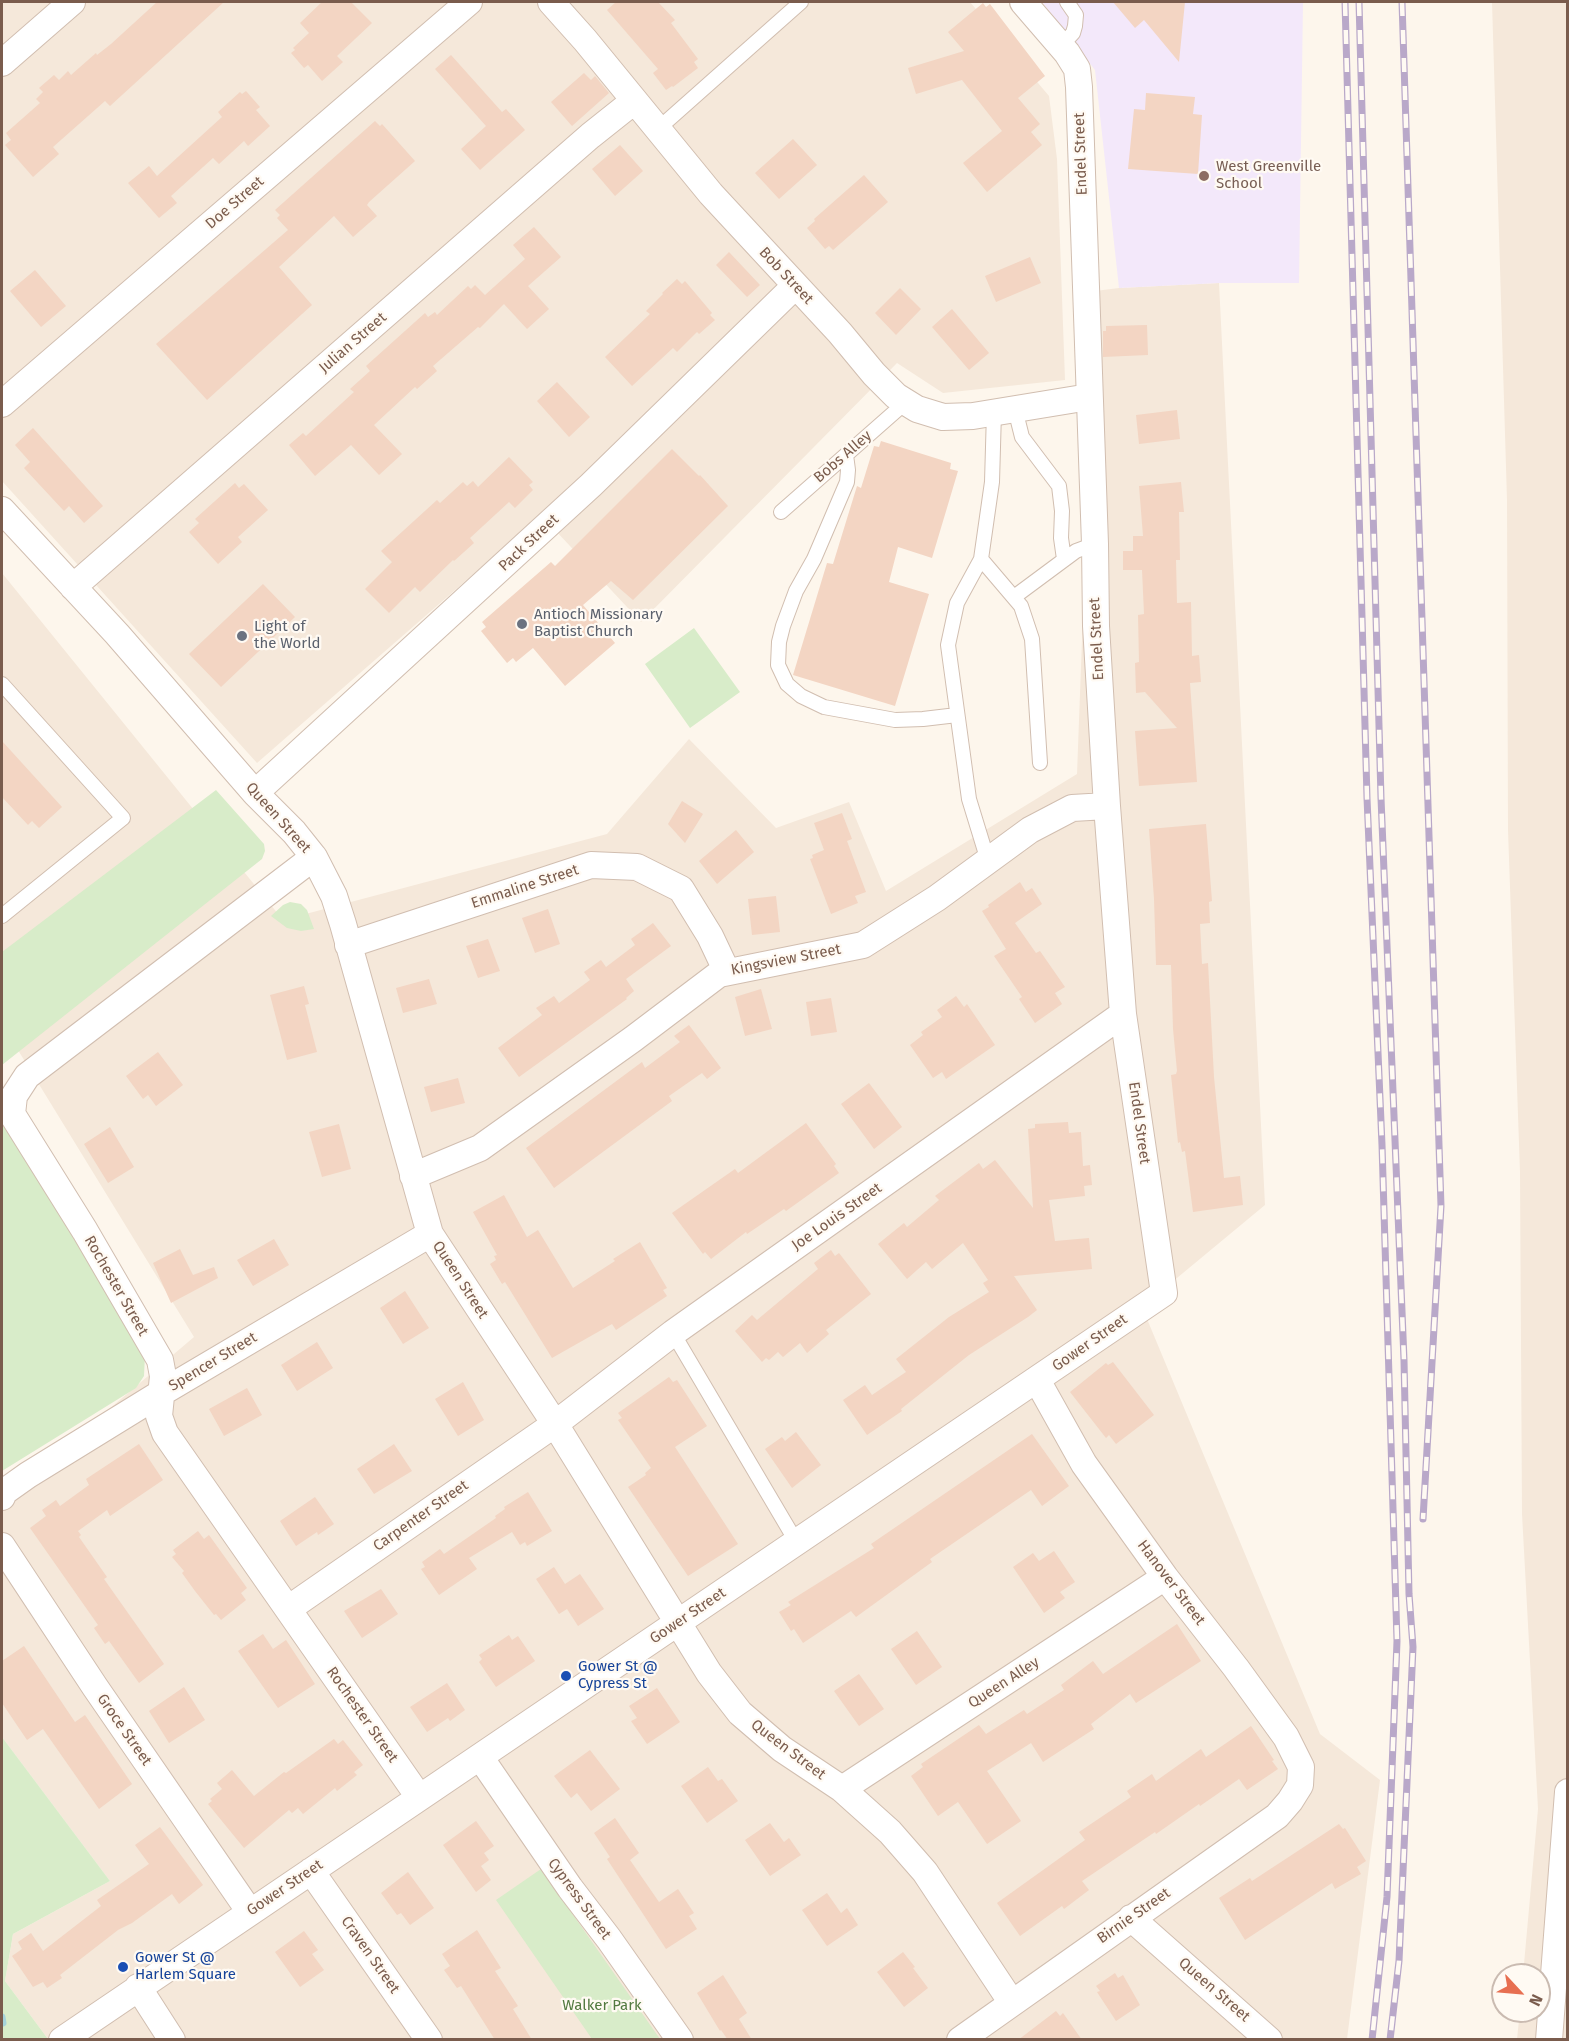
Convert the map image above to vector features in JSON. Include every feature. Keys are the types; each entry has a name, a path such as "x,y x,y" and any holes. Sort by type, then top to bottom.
{"street":[{"path":"2,63 72,2"},
{"name":"Doe Street","path":"2,404 469,2"},
{"name":"Bob Street","path":"550,2 585,40 711,194 840,333 874,374 906,402 918,410 943,417 973,416 1089,397"},
{"name":"Endel Street","path":"1023,2 1061,46 1077,69 1079,87 1095,544 1095,626 1107,806 1123,1014 1164,1293"},
{"name":"Julian Street","path":"73,587 581,143 634,101"},
{"name":"Pack Street","path":"255,793 591,485 795,286"},
{"name":"Queen Street","path":"2,510 117,634 255,793 294,832 314,857 334,896 430,1234 555,1424 709,1673 740,1713 782,1749 842,1789 890,1832 925,1872 1012,2004"},
{"name":"Kingsview Street","path":"413,1176 480,1148 633,1039 719,974 863,945 937,898 1030,831 1072,808 1107,806"},
{"name":"Rochester Street","path":"314,857 27,1076 8,1101 12,1114 85,1231 160,1360 163,1376 159,1416 165,1433 419,1797"},
{"name":"Emmaline Street","path":"348,945 591,865 637,867 681,889 710,936 727,972"},
{"name":"Joe Louis Street","path":"555,1424 673,1333 1123,1014"},
{"name":"Spencer Street","path":"2,1497 4,1492 28,1474 430,1234"},
{"name":"Gower Street","path":"62,2040 1164,1293"},
{"name":"Hanover Street","path":"1037,1380 1084,1464 1165,1577 1286,1737 1301,1767 1300,1785"},
{"name":"Carpenter Street","path":"288,1609 555,1424"},
{"name":"Groce Street","path":"2,1546 95,1687 250,1912"},
{"name":"Queen Alley","path":"842,1789 1165,1577"},
{"name":"Cypress Street","path":"480,1757 570,1888 680,2040"},
{"name":"Birnie Street","path":"960,2040 1277,1816 1290,1802 1300,1785"},
{"path":"1549,2040 1568,1792"},
{"name":"Craven Street","path":"311,1870 429,2040"},
{"name":"Queen Street","path":"1131,1917 1269,2040"},
{"path":"138,1988 172,2040"}],"lane":[{"path":"658,129 801,2"},
{"path":"1061,46 1073,33 1075,26 1076,15 1067,2"},
{"name":"Bobs Alley","path":"781,512 906,402"},
{"path":"988,861 969,799 948,645 957,603 981,559 1005,410"},
{"path":"1005,410 1059,486 1064,559"},
{"path":"846,455 847,482 814,559 796,591 779,642 778,665 787,684 801,696 824,707 895,720 957,715"},
{"path":"1014,597 1076,551 1095,544"},
{"path":"981,559 1021,606 1032,639 1040,763"},
{"path":"2,684 123,818 2,916"},
{"path":"673,1333 797,1543"}],"shaded area":[{"path":"2,2 970,2 1049,96 1057,159 1065,380 943,393 897,363 641,622 541,515 257,763 2,481"},
{"name":"West Greenville School","path":"1042,2 1303,2 1299,283 1219,283 1119,288 1095,70"},
{"path":"1492,2 1568,2 1567,2040 1517,2039 1519,2023 1551,2023 1551,1963 1524,1963 1538,1809 1522,1514 1520,1172 1508,830 1507,500"},
{"path":"1219,283 1265,1205 1142,1307 1320,1734 1380,1780 1347,2039 48,2039 5,1981 13,1934 110,1881 2,1737 2,1500 194,1337 2,1024 2,573 283,920 607,834 689,739 776,828 849,802 886,891 1077,774 1095,291"}],"green space":[{"path":"694,628 740,692 690,728 645,664"},
{"path":"216,790 264,844 265,851 262,859 2,1065 2,952"},
{"path":"290,902 301,904 307,910 314,929 301,931 287,928 271,916"},
{"path":"2,1112 145,1355 144,1376 136,1388 2,1471"},
{"path":"2,1737 110,1881 13,1934 5,1981 48,2039 2,2039"},
{"name":"Walker Park","path":"541,1869 660,2039 592,2039 496,1900"}],"building":[{"path":"157,2 224,2 110,106 105,101 53,147 59,154 33,177 5,145 11,140 6,133 40,103 36,99 43,92 39,88 54,75 59,80 68,71 71,75 96,53 97,55 111,44"},
{"path":"322,2 351,2 372,23 337,56 343,62 322,81 308,65 304,68 291,53 295,50 293,48 309,33 300,23"},
{"path":"616,2 658,2 675,20 671,23 698,59 694,62 698,68 666,90 653,73 658,69 607,10"},
{"path":"1113,2 1185,2 1179,62 1144,20 1135,28"},
{"path":"983,3 986,7 990,4 1045,76 1018,98 1040,124 1031,132 1042,145 987,192 963,163 1002,131 962,80 916,94 908,68 964,51 948,32"},
{"path":"451,55 502,112 506,109 525,130 480,170 461,149 486,126 435,69"},
{"path":"584,73 591,80 595,76 609,93 572,126 551,102"},
{"path":"246,91 260,107 256,110 270,126 248,146 244,141 219,164 213,158 171,196 177,203 159,218 128,183 149,166 157,176 222,117 218,112 240,92 242,94"},
{"path":"1146,93 1195,97 1193,114 1202,115 1198,174 1128,169 1134,109 1145,110"},
{"path":"375,121 380,126 382,124 415,161 369,202 367,205 377,216 353,237 334,216 279,267 312,305 207,400 156,344 288,230 277,218 280,215 275,210"},
{"path":"793,139 817,165 779,199 755,173"},
{"path":"620,145 643,171 615,196 592,169"},
{"path":"864,175 888,202 833,250 829,246 825,249 807,228 815,221 814,219"},
{"path":"534,227 561,257 528,286 549,309 527,329 504,304 480,328 478,327 433,366 437,371 417,389 415,387 374,425 402,454 379,475 351,445 315,476 289,445 303,433 306,436 354,392 350,389 370,371 366,366 425,313 428,317 435,312 437,315 468,286 471,289 475,285 485,295 525,259 513,245"},
{"path":"729,252 760,285 747,297 716,265"},
{"path":"1030,257 1041,283 996,302 985,276"},
{"path":"35,270 66,306 41,327 10,291"},
{"path":"677,279 682,284 685,281 712,313 710,315 715,320 699,334 697,332 677,352 673,348 632,386 605,357 650,314 646,311"},
{"path":"900,288 921,309 896,335 875,313"},
{"path":"952,309 989,353 969,370 932,327"},
{"path":"1147,325 1148,355 1103,357 1103,331 1106,331 1106,326"},
{"path":"557,382 590,417 569,437 537,401"},
{"path":"1177,410 1180,439 1139,444 1136,415"},
{"path":"33,428 103,506 84,523 69,506 64,511 24,468 30,462 15,445"},
{"path":"881,441 951,463 950,469 958,471 932,558 898,547 889,582 929,594 895,706 793,675 827,563 833,564 857,486 861,488 874,446 879,447"},
{"path":"672,449 728,506 633,600 611,581 583,605 615,643 565,686 533,648 516,662 513,658 507,663 481,631 486,627 482,622 551,562 555,566"},
{"path":"509,457 533,482 529,485 533,490 515,508 509,502 470,538 474,543 420,592 415,587 389,613 365,589 392,562 381,551 437,500 440,503 463,482 467,486 473,481 478,487"},
{"path":"1181,482 1184,512 1179,512 1180,560 1176,560 1177,603 1191,602 1192,656 1199,655 1201,682 1190,683 1197,782 1139,786 1135,731 1177,728 1145,692 1136,693 1135,663 1139,662 1138,615 1144,614 1142,570 1123,570 1123,551 1133,551 1133,536 1143,536 1139,486"},
{"path":"235,483 239,488 244,484 268,510 238,537 242,542 218,564 189,532 199,523 195,519"},
{"name":"Light of the World","path":"263,584 295,617 221,687 189,654"},
{"path":"2,741 62,807 39,828 32,821 28,825 2,797"},
{"path":"682,801 703,814 685,843 668,824"},
{"path":"842,813 852,839 847,841 866,892 855,896 858,903 831,914 810,859 813,858 812,855 824,850 814,823"},
{"path":"1206,824 1212,901 1209,902 1210,923 1200,924 1202,964 1208,963 1214,1077 1224,1178 1240,1176 1243,1205 1193,1212 1185,1151 1182,1152 1180,1142 1178,1143 1171,1075 1176,1074 1177,1071 1171,965 1156,965 1149,829"},
{"path":"736,830 754,852 717,884 699,861"},
{"path":"1020,882 1026,892 1032,888 1042,904 1015,923 1036,953 1040,951 1065,987 1055,993 1062,1004 1035,1023 1019,999 1022,997 994,956 1006,949 982,911"},
{"path":"776,896 780,932 752,935 748,899"},
{"path":"548,909 560,944 535,953 522,918"},
{"path":"653,923 671,946 626,979 634,991 627,999 519,1077 498,1048 542,1015 536,1008 554,996 559,1003 590,980 584,972 601,960 606,967 635,945 631,939"},
{"path":"488,939 500,971 478,978 466,946"},
{"path":"429,979 437,1004 403,1013 396,988"},
{"path":"304,986 309,1004 305,1005 317,1052 287,1060 270,995"},
{"path":"761,989 772,1029 745,1036 735,997"},
{"path":"956,996 964,1007 967,1004 995,1045 946,1079 942,1072 933,1078 910,1045 923,1035 921,1032 942,1017 937,1010"},
{"path":"831,998 837,1032 811,1036 806,1002"},
{"path":"689,1025 721,1068 707,1079 702,1073 669,1096 672,1101 554,1188 526,1148 642,1062 645,1068 680,1042 674,1036"},
{"path":"158,1052 183,1085 156,1106 148,1095 143,1099 126,1076"},
{"path":"458,1078 465,1103 431,1112 424,1087"},
{"path":"869,1083 902,1127 874,1149 841,1104"},
{"path":"1068,1122 1069,1133 1081,1132 1083,1166 1090,1165 1092,1185 1084,1186 1085,1196 1049,1200 1055,1241 1089,1238 1092,1269 1014,1276 1037,1310 969,1355 901,1409 902,1411 867,1435 843,1400 865,1385 872,1395 906,1372 896,1359 949,1317 989,1292 983,1283 988,1280 963,1243 932,1269 926,1262 907,1279 878,1244 904,1223 907,1227 939,1200 935,1196 979,1163 983,1169 995,1160 1033,1208 1028,1129 1035,1128 1035,1124"},
{"path":"806,1123 836,1164 834,1166 839,1173 786,1211 784,1209 747,1234 746,1232 711,1259 705,1252 703,1254 672,1213 735,1169 738,1173"},
{"path":"339,1124 351,1169 322,1177 309,1132"},
{"path":"110,1127 134,1167 108,1183 84,1144"},
{"path":"504,1195 527,1237 538,1230 573,1288 640,1242 667,1288 663,1290 667,1296 616,1330 612,1324 552,1358 505,1282 502,1284 490,1264 496,1260 494,1256 497,1255 473,1212"},
{"path":"274,1239 289,1265 253,1286 237,1260"},
{"path":"180,1249 193,1275 214,1267 218,1278 171,1303 153,1263"},
{"path":"831,1250 835,1256 839,1253 871,1294 826,1330 829,1334 807,1353 800,1343 783,1357 778,1352 769,1360 766,1358 762,1362 735,1331 752,1315 757,1320 818,1269 814,1263"},
{"path":"405,1291 429,1328 403,1344 380,1308"},
{"path":"317,1342 333,1368 297,1391 281,1365"},
{"path":"1113,1362 1154,1415 1116,1444 1109,1435 1106,1438 1070,1392 1106,1363 1108,1365"},
{"path":"669,1377 673,1382 677,1380 707,1426 675,1447 738,1544 688,1576 628,1487 646,1475 645,1473 651,1468 618,1420 622,1418 618,1413"},
{"path":"463,1382 484,1420 458,1436 435,1399"},
{"path":"247,1388 262,1415 224,1436 209,1409"},
{"path":"796,1432 821,1465 792,1488 765,1449 782,1437 785,1441"},
{"path":"1032,1434 1069,1486 1042,1506 1031,1490 930,1559 932,1562 856,1617 851,1611 803,1643 794,1629 791,1631 779,1612 791,1605 788,1602 874,1548 871,1544"},
{"path":"139,1444 163,1480 110,1516 107,1510 78,1531 81,1535 79,1537 107,1577 104,1579 164,1664 139,1683 109,1641 105,1644 94,1628 98,1625 30,1528 46,1516 42,1510 56,1500 60,1506 89,1485 86,1479"},
{"path":"394,1444 412,1471 374,1494 357,1469"},
{"path":"528,1492 552,1531 527,1546 525,1542 520,1545 512,1532 469,1558 477,1569 439,1595 421,1569 425,1567 422,1562 440,1549 444,1554 496,1518 495,1516 505,1509 504,1507"},
{"path":"315,1497 334,1524 296,1546 280,1521"},
{"path":"198,1531 204,1539 209,1535 247,1588 241,1593 246,1600 221,1620 216,1614 214,1615 195,1591 182,1573 184,1571 172,1557 176,1554 173,1550"},
{"path":"1054,1551 1075,1582 1060,1592 1065,1598 1044,1613 1013,1567 1033,1553 1039,1561"},
{"path":"554,1567 565,1584 580,1574 604,1609 578,1626 567,1609 559,1614 536,1579"},
{"path":"381,1589 398,1614 362,1638 344,1611"},
{"path":"1177,1624 1201,1661 1136,1703 1130,1694 1091,1724 1094,1729 1043,1762 1031,1743 987,1771 1021,1821 987,1844 958,1802 938,1816 911,1776 923,1767 921,1764 979,1725 986,1734 1024,1710 1027,1714 1064,1690 1061,1685 1093,1661 1103,1674"},
{"path":"917,1631 942,1667 916,1685 891,1649"},
{"path":"263,1634 273,1649 286,1640 315,1684 278,1708 238,1651"},
{"path":"509,1635 512,1640 518,1636 535,1661 496,1687 479,1662 482,1659 479,1655"},
{"path":"24,1646 75,1722 85,1715 132,1784 99,1809 43,1729 27,1740 2,1703 2,1661"},
{"path":"859,1674 884,1709 859,1726 834,1691"},
{"path":"447,1683 465,1710 450,1721 448,1718 427,1732 410,1707"},
{"path":"184,1687 205,1720 169,1743 149,1711"},
{"path":"657,1688 680,1722 647,1744 631,1721 637,1718 629,1706"},
{"path":"1251,1726 1278,1769 1247,1790 1239,1779 1156,1834 1155,1832 1082,1881 1089,1890 1064,1909 1062,1906 1020,1936 997,1903 1085,1840 1079,1832 1131,1797 1127,1791 1152,1774 1156,1781 1201,1749 1206,1757"},
{"path":"334,1739 338,1744 343,1740 363,1765 354,1772 357,1775 337,1791 335,1788 303,1814 298,1808 292,1813 289,1810 244,1848 208,1804 212,1801 210,1799 222,1789 217,1783 232,1770 254,1796 284,1772 286,1773"},
{"path":"590,1750 620,1789 591,1811 577,1793 571,1798 554,1776"},
{"path":"708,1767 718,1781 722,1779 738,1801 707,1823 681,1786"},
{"path":"615,1818 639,1853 630,1860 659,1902 678,1889 694,1913 689,1916 697,1929 666,1949 607,1859 610,1857 594,1833"},
{"path":"476,1821 494,1846 484,1853 489,1860 481,1866 491,1880 476,1892 443,1845"},
{"path":"770,1823 784,1842 789,1838 801,1855 770,1876 745,1840"},
{"path":"1339,1824 1343,1829 1345,1828 1366,1861 1357,1867 1361,1874 1335,1889 1332,1883 1245,1940 1219,1898 1250,1878 1252,1881"},
{"path":"160,1827 203,1885 179,1904 172,1894 132,1923 118,1930 60,1975 62,1978 47,1988 43,1982 33,1987 12,1956 22,1949 18,1942 31,1933 43,1951 101,1906 97,1900 149,1864 135,1845"},
{"path":"408,1872 434,1908 410,1925 401,1913 397,1915 381,1893"},
{"path":"827,1893 841,1913 847,1908 858,1925 827,1946 802,1910"},
{"path":"477,1930 501,1968 495,1971 518,2006 513,2009 532,2040 495,2040 461,1986 457,1988 444,1970 450,1966 442,1954"},
{"path":"304,1931 318,1950 312,1954 324,1970 300,1987 275,1952"},
{"path":"903,1952 928,1988 904,2007 877,1972"},
{"path":"1115,1973 1118,1978 1123,1975 1140,2005 1116,2021 1097,1992 1100,1991 1096,1986"},
{"path":"723,1975 747,2013 739,2019 752,2040 728,2040 697,1993"},
{"path":"1056,2011 1060,2016 1063,2013 1082,2040 1018,2040"}],"waterway":[{"path":"2,2017 3,2023"}],"railway":[{"path":"1345,2 1367,798 1382,1145 1397,1641 1387,1897 1372,2040"},
{"path":"1359,2 1381,798 1404,1360 1409,1594 1413,1647 1399,1961 1390,2040"},
{"path":"1402,2 1441,1206 1423,1519"}],"place":[{"name":"West Greenville School","path":"1204,176"},
{"name":"Antioch Missionary Baptist Church","path":"522,624"},
{"name":"Light of the World","path":"242,636"},
{"name":"Gower St @ Cypress St","path":"566,1676"},
{"name":"Gower St @ Harlem Square","path":"123,1967"}]}
